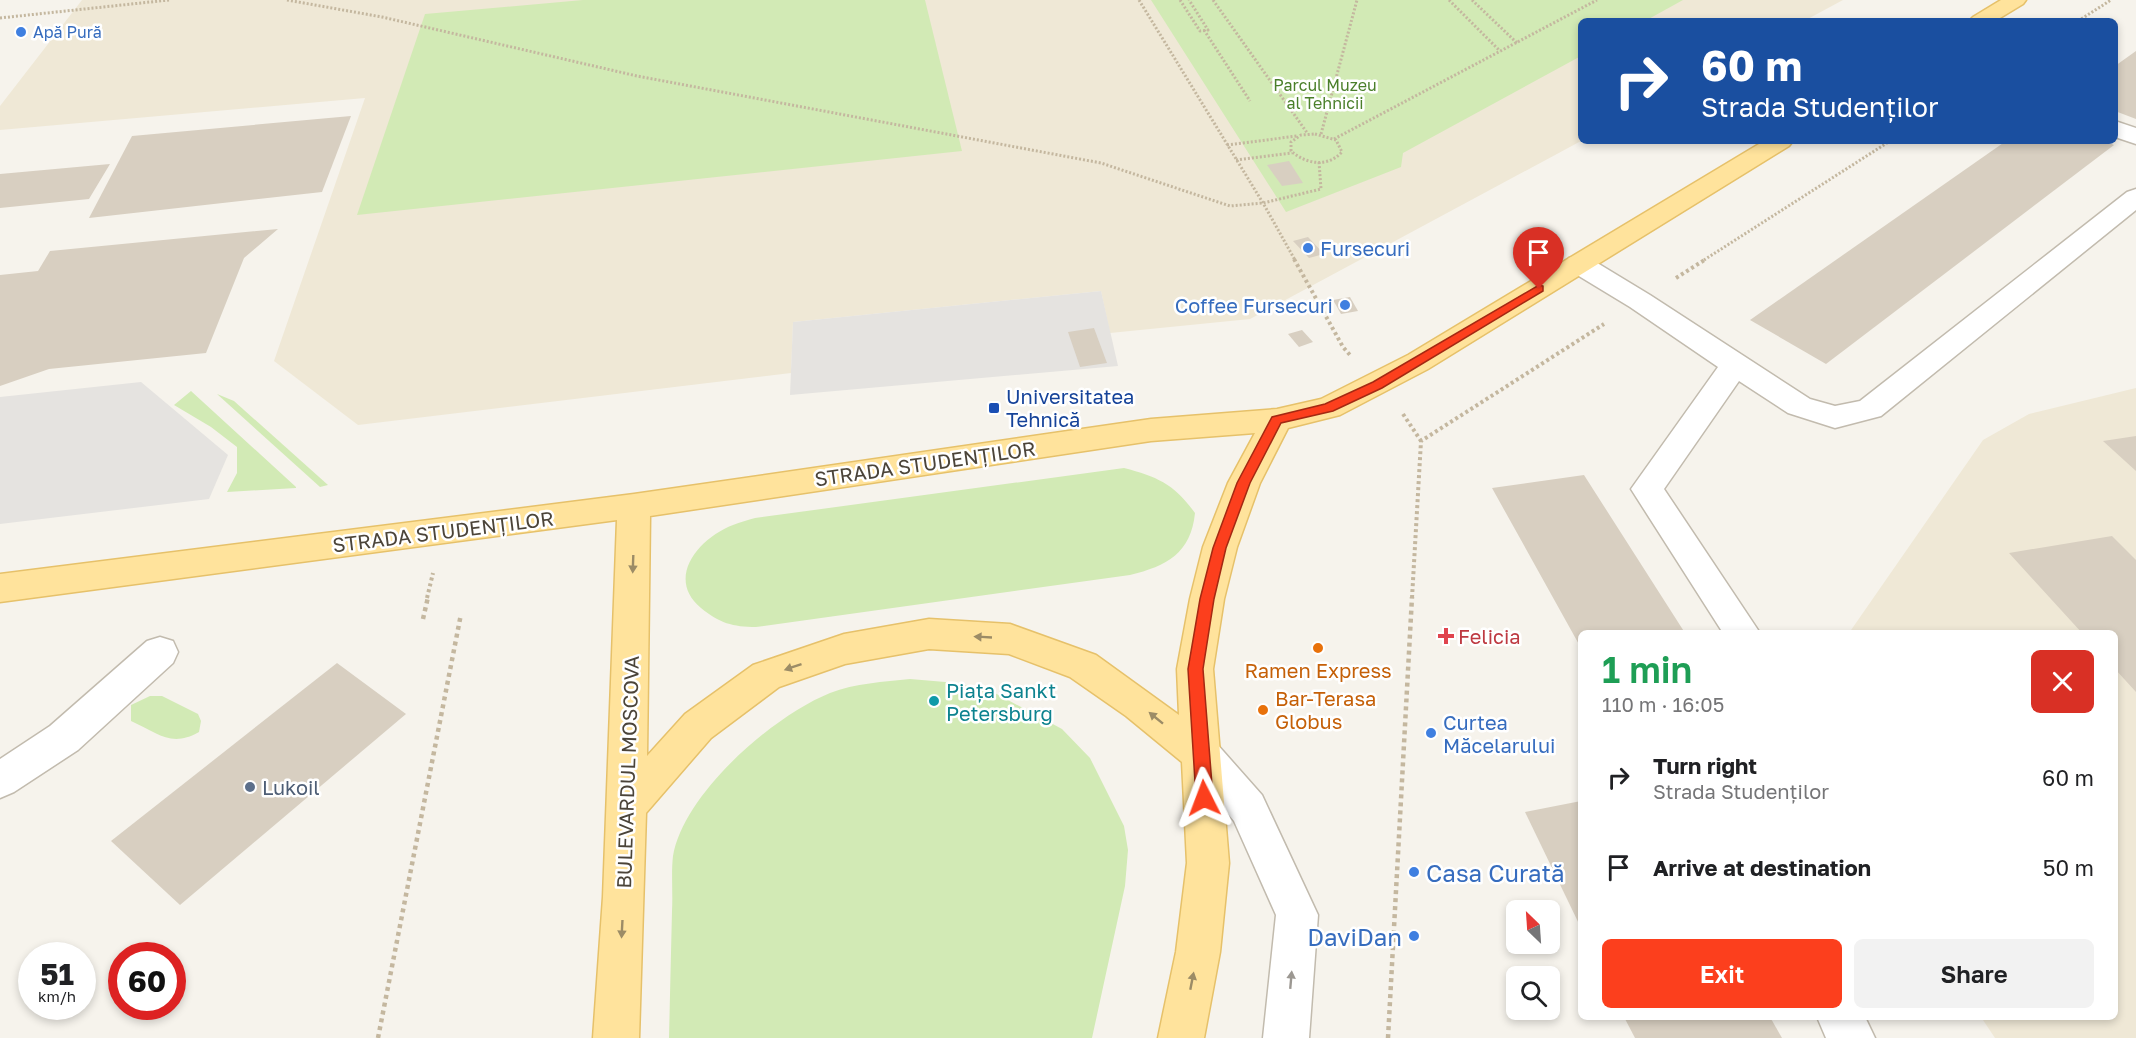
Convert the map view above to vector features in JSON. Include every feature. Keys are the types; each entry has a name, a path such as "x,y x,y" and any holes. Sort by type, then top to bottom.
{"main road":[{"path":"1985,18 2016,0"},
{"name":"STRADA STUDENȚILOR","path":"0,588 634,506 1151,430 1277,420 1329,408 1377,385 1775,144"},
{"path":"1181,1038 1198,952 1208,863 1195,669 1207,599 1220,548 1244,483 1277,420"},
{"name":"BULEVARDUL MOSCOVA","path":"616,1038 627,807 634,506"},
{"path":"627,807 698,726 766,676 844,649 929,634 1010,639 1083,666 1139,705 1202,755"}],"lane":[{"path":"2118,129 2136,137"},
{"path":"1579,264 1640,301 1799,406 1835,417 1870,409 2136,197"},
{"path":"1735,365 1647,489 1740,630"},
{"path":"0,780 64,738 160,652"},
{"path":"1202,755 1248,808 1297,915 1286,1038"},
{"path":"1841,1020 1852,1038"}],"path":[{"path":"0,18 168,0"},
{"path":"287,0 382,17 637,76 1101,163 1230,206 1263,203 1321,189 1320,162"},
{"path":"1139,0 1263,203 1342,347"},
{"path":"1180,0 1200,31 1209,30 1189,0"},
{"path":"1214,0 1308,134"},
{"path":"1321,134 1357,0"},
{"path":"1449,0 1500,51"},
{"path":"1472,0 1517,43"},
{"path":"1334,139 1597,0"},
{"path":"2083,18 2111,0"},
{"path":"1204,30 1250,101"},
{"path":"1227,145 1321,134 1339,142 1342,152 1335,159 1320,162 1302,159 1292,152 1236,160"},
{"path":"1292,152 1291,142 1301,135"},
{"path":"1421,441 1885,144"},
{"path":"1388,1038 1421,441 1402,413"},
{"path":"423,619 434,570"},
{"path":"378,1038 461,614"}],"shaded area":[{"path":"82,0 1843,0 1810,18 1578,18 1578,143 1250,319 1110,333 1101,291 793,322 791,373 358,425 274,361 365,98 0,130 0,106"},
{"path":"1101,291 1118,366 790,395 793,322"},
{"path":"141,382 228,455 209,499 0,524 0,397"},
{"path":"2136,388 2136,1038 1995,1038 1983,1020 2118,1020 2118,630 1851,630 1983,440 2029,414"}],"green space":[{"path":"583,0 925,0 962,151 357,215 425,14"},
{"name":"Parcul Muzeu al Tehnicii","path":"1151,0 1683,0 1650,18 1578,18 1578,58 1403,153 1401,167 1286,212"},
{"path":"191,391 296,488 227,492 237,473 237,447 211,427 174,405"},
{"path":"217,394 234,401 328,485 320,487"},
{"path":"1124,468 1156,479 1172,488 1195,513 1193,527 1188,538 1175,556 1155,567 1130,575 756,627 733,625 720,621 701,608 691,596 686,584 686,572 698,549 720,531 755,518"},
{"path":"910,679 957,683 993,692 1062,729 1090,758 1124,826 1128,850 1125,886 1092,1038 669,1038 673,856 681,832 694,807 712,783 758,738 807,704 849,687"},
{"path":"150,696 162,696 198,714 201,721 199,732 189,737 172,739 131,721 131,705"}],"building":[{"path":"2136,51 2136,119 2118,112 2118,64"},
{"path":"351,116 322,192 89,218 132,136"},
{"path":"2002,144 2114,145 1826,364 1750,320"},
{"path":"1289,161 1303,183 1282,186 1267,165"},
{"path":"110,164 89,199 0,208 0,174"},
{"path":"278,229 244,258 206,353 49,369 0,386 0,275 38,271 50,251"},
{"name":"Fursecuri","path":"1308,237 1324,254 1309,258 1293,241"},
{"name":"Coffee Fursecuri","path":"1350,297 1358,311 1341,314 1333,300"},
{"path":"1094,328 1107,363 1080,367 1068,332"},
{"path":"1302,330 1313,342 1299,347 1288,334"},
{"path":"2136,436 2136,471 2103,441"},
{"path":"1584,475 1683,630 1578,630 1578,643 1492,488"},
{"path":"2112,536 2136,560 2136,692 2118,672 2118,630 2079,630 2009,553"},
{"path":"337,663 406,714 180,905 111,841"},
{"path":"1578,802 1578,922 1525,812"},
{"path":"1626,1020 1772,1020 1782,1038 1635,1038"}],"place":[{"name":"Apă Pură","path":"21,32"},
{"name":"Fursecuri","path":"1308,248"},
{"name":"Coffee Fursecuri","path":"1345,305"},
{"name":"Universitatea Tehnică","path":"994,408"},
{"name":"Felicia","path":"1446,636"},
{"name":"Ramen Express","path":"1318,648"},
{"name":"Piața Sankt Petersburg","path":"934,701"},
{"name":"Bar-Terasa Globus","path":"1263,710"},
{"name":"Curtea Măcelarului","path":"1431,733"},
{"name":"Lukoil","path":"250,787"},
{"name":"Casa Curată","path":"1414,872"},
{"name":"DaviDan","path":"1414,936"}],"route":[{"path":"1204,798 1195,669 1207,599 1220,548 1244,483 1277,420 1329,408 1377,385 1539,289"}]}
